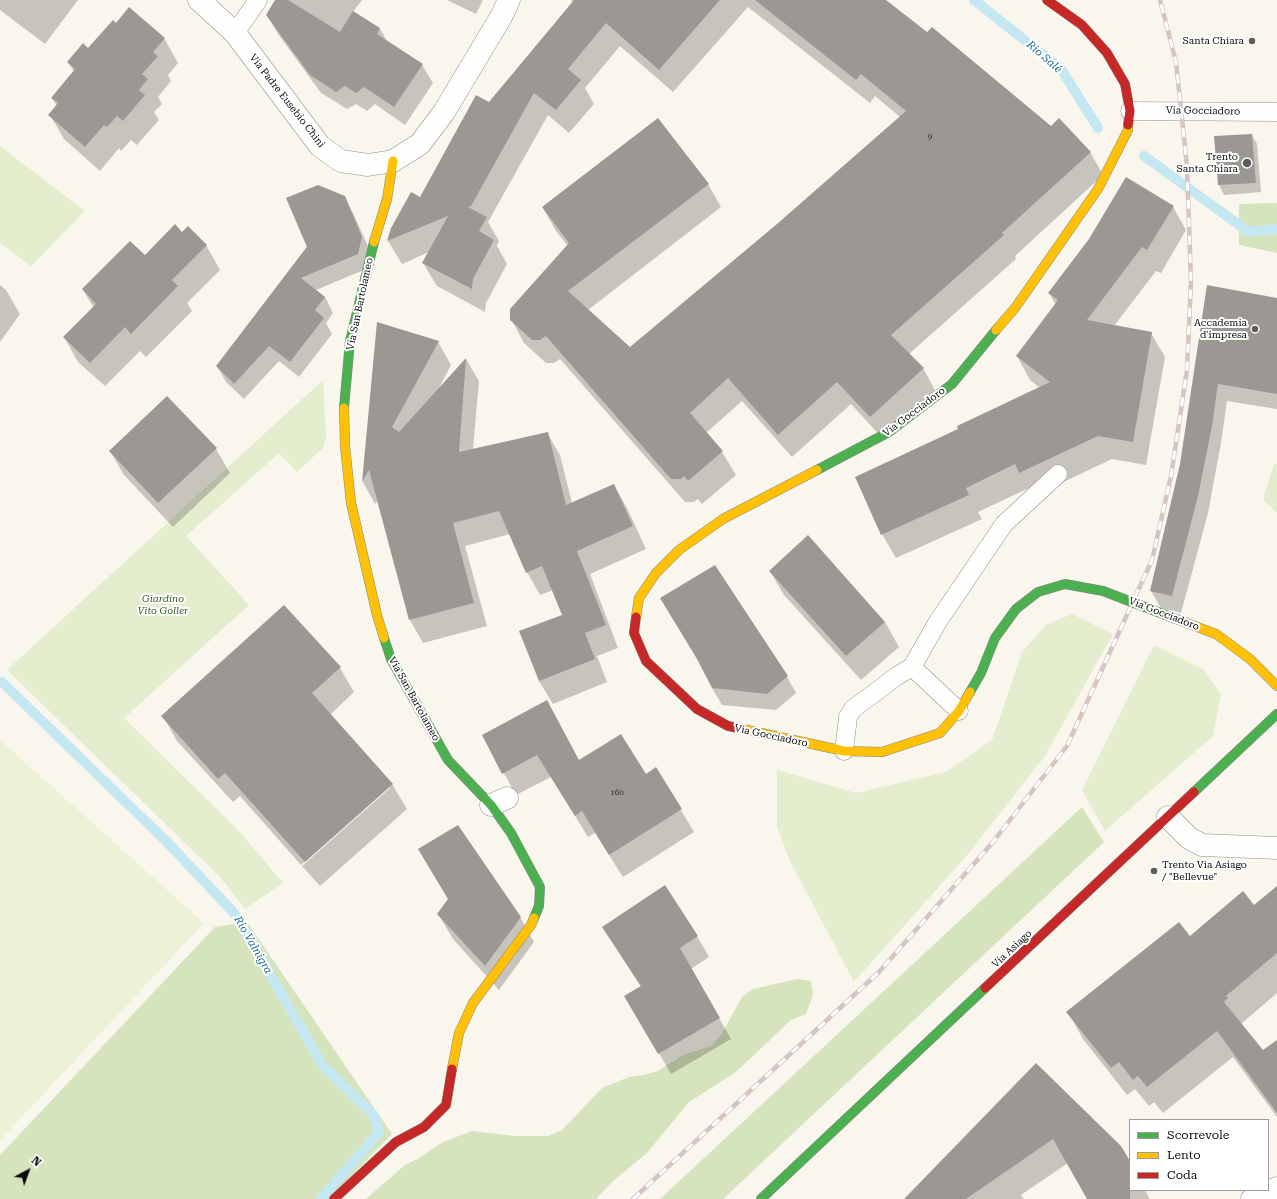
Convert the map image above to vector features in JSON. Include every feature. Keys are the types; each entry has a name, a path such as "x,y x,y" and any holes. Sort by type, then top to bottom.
{"street":[{"name":"Via Padre Eusebio Chini","path":"199,0 235,33 320,146 341,161 368,165 393,161"},
{"path":"393,161 420,144 444,112 502,17 509,0"},
{"name":"Via Gocciadoro","path":"1047,0 1082,25 1108,53 1125,84 1130,111 1128,130 1098,189 1015,308 952,384 889,432 723,519 679,550 656,573 639,598 634,633 646,661 697,709 728,726 844,751 882,752 940,733 959,712 981,673 995,638 1016,609 1038,592 1065,584 1103,591 1216,634 1250,659 1277,686"},
{"name":"Via San Bartolameo","path":"334,1199 396,1142 424,1127 446,1105 459,1033 473,1003 531,925 539,906 540,887 511,833 499,802 448,760 391,659 376,614 351,503 345,446 344,406 350,341 371,252 387,199 393,161"},
{"name":"Via Asiago","path":"761,1199 1277,714"},
{"path":"1168,817 1189,838 1202,845 1277,848"},
{"path":"1252,1199 1277,1188"}],"lane":[{"path":"235,33 258,0"},
{"name":"Via Gocciadoro","path":"1130,111 1277,112"},
{"path":"844,751 848,717 853,709 897,676 912,667 937,623 1004,524 1058,474"},
{"path":"912,667 959,712"}],"green space":[{"path":"0,146 85,211 31,266 0,243"},
{"path":"1277,203 1277,253 1239,245 1239,204"},
{"name":"Giardino Vito Goller","path":"323,380 326,438 323,448 297,472 279,453 186,536 249,605 124,718 239,831 283,883 245,909 221,878 7,670"},
{"path":"1274,464 1277,464 1277,513 1263,499"},
{"path":"1072,614 1113,634 1045,756 968,854 854,982 790,861 777,827 777,770 856,793 946,772 992,740 1022,652 1046,625"},
{"path":"1154,645 1204,670 1221,695 1213,736 1105,831 1082,790"},
{"path":"0,740 204,923 0,1140"},
{"path":"1082,807 1104,842 723,1199 660,1199"},
{"path":"247,922 392,1134 329,1199 0,1199 0,1155 215,927"},
{"path":"797,979 811,981 813,995 806,1014 791,1020 736,1072 689,1102 647,1153 613,1181 596,1199 366,1199 405,1165 419,1158 443,1142 472,1131 515,1136 548,1136 562,1130 602,1088 629,1077 658,1071 683,1055 711,1046 721,1035 742,997 753,989"}],"building":[{"path":"275,0 288,0 340,32 353,11 380,28 377,34 423,64 394,107 364,87 356,93 345,86 336,92 310,75 266,15"},
{"path":"574,0 720,0 659,70 606,23 568,69 581,80 556,110 534,93 471,206 468,207 487,217 479,231 494,240 473,279 472,289 422,263 448,216 387,241 391,228 411,192 420,197 476,95 489,102"},
{"path":"755,0 886,0 927,32 932,27 1051,126 1059,118 1091,152 1002,233 1004,235 891,335 924,368 870,417 837,382 778,435 728,378 690,413 723,451 688,481 684,476 681,479 671,479 546,336 540,340 532,340 510,320 510,309 569,243 542,207 658,118 709,184 568,291 630,347 777,224 906,111 861,74 856,80"},
{"path":"129,7 165,38 153,52 158,56 142,74 148,79 139,90 145,95 123,121 117,116 107,127 104,125 85,147 48,115 58,103 51,98 75,69 67,62 83,43 88,48 113,20 116,23"},
{"path":"1252,134 1256,183 1218,185 1214,136"},
{"path":"1126,177 1174,206 1147,250 1142,247 1087,320 1152,332 1133,442 1098,436 1019,473 1015,464 966,488 969,495 881,535 855,477 958,429 957,426 1050,382 1016,356 1058,300 1048,293 1089,239"},
{"path":"318,185 345,196 362,237 358,254 301,278 325,297 315,310 324,318 290,362 269,346 234,384 216,366 307,247 286,198"},
{"path":"175,224 182,232 188,226 207,245 172,280 178,286 131,334 125,327 90,363 63,337 96,304 82,289 130,241 145,255"},
{"path":"1207,285 1277,298 1277,394 1218,384 1212,426 1198,496 1172,596 1150,591 1180,464"},
{"path":"377,322 439,341 392,427 399,432 466,358 459,452 548,432 566,505 614,484 633,526 577,551 606,625 585,633 595,659 539,681 519,631 562,615 542,566 526,573 499,511 453,523 474,603 409,620 369,470 362,482"},
{"path":"167,396 217,448 158,503 109,451"},
{"path":"808,535 885,622 846,656 769,571"},
{"path":"715,565 788,676 767,694 712,688 697,659 660,598"},
{"path":"284,605 341,667 312,693 393,784 305,862 225,773 218,779 161,716"},
{"path":"547,700 579,760 621,734 646,774 656,767 682,809 609,855 582,811 575,816 537,755 502,774 482,735"},
{"path":"458,825 521,917 485,966 437,914 448,899 418,849"},
{"path":"665,885 698,936 680,948 720,1018 658,1054 624,996 641,986 602,927"},
{"path":"1277,886 1277,953 1226,996 1228,998 1224,1002 1263,1050 1277,1040 1277,1113 1217,1031 1147,1087 1138,1076 1133,1080 1119,1062 1111,1068 1066,1012 1179,922 1190,936 1243,891 1254,905"},
{"path":"1036,1063 1121,1146 1129,1159 1130,1199 1087,1199 1053,1139 966,1199 904,1199"}],"waterway":[{"name":"Rio Salé","path":"974,0 1061,69 1098,128"},
{"name":"Rio Salé","path":"1144,156 1249,232 1277,229"},
{"name":"Rio Valnigra","path":"2,682 167,842 235,914 323,1066 373,1114 379,1132 321,1199"}],"railway":[{"path":"633,1199 879,972 993,842 1067,746 1152,560 1171,476 1187,370 1191,282 1187,166 1176,62 1160,0"}],"traffic: fast":[{"path":"344,408 350,341 374,242"},
{"path":"817,470 889,432 952,384 996,330"},
{"path":"970,692 981,673 995,638 1016,609 1038,592 1065,584 1103,591"},
{"path":"1103,591 1176,619"},
{"path":"384,638 391,659 448,760 491,805 511,833 540,887 539,906 534,918"},
{"path":"1194,792 1277,714"},
{"path":"761,1199 985,988"}],"traffic: slow":[{"path":"996,330 1015,308 1098,189 1128,130 1128,125"},
{"path":"374,242 387,199 393,161"},
{"path":"344,408 345,446 351,503 377,615 384,638"},
{"path":"636,617 639,598 656,573 679,550 723,519 817,470"},
{"path":"1176,619 1216,634 1250,659 1277,686"},
{"path":"738,728 844,751 882,752 940,733 959,711 970,692"},
{"path":"452,1069 459,1033 473,1003 531,925 534,918"}],"traffic: jam":[{"path":"1047,0 1082,25 1107,53 1125,84 1130,111 1128,125"},
{"path":"636,617 634,633 646,661 697,709 728,726 738,728"},
{"path":"985,988 1194,792"},
{"path":"334,1199 396,1142 424,1127 446,1105 452,1069"}],"place":[{"name":"Santa Chiara","path":"1252,41"},
{"name":"Trento Santa Chiara","path":"1247,163"},
{"name":"Accademia d'impresa","path":"1255,329"},
{"name":"Trento Via Asiago / \"Bellevue\"","path":"1154,871"}]}
